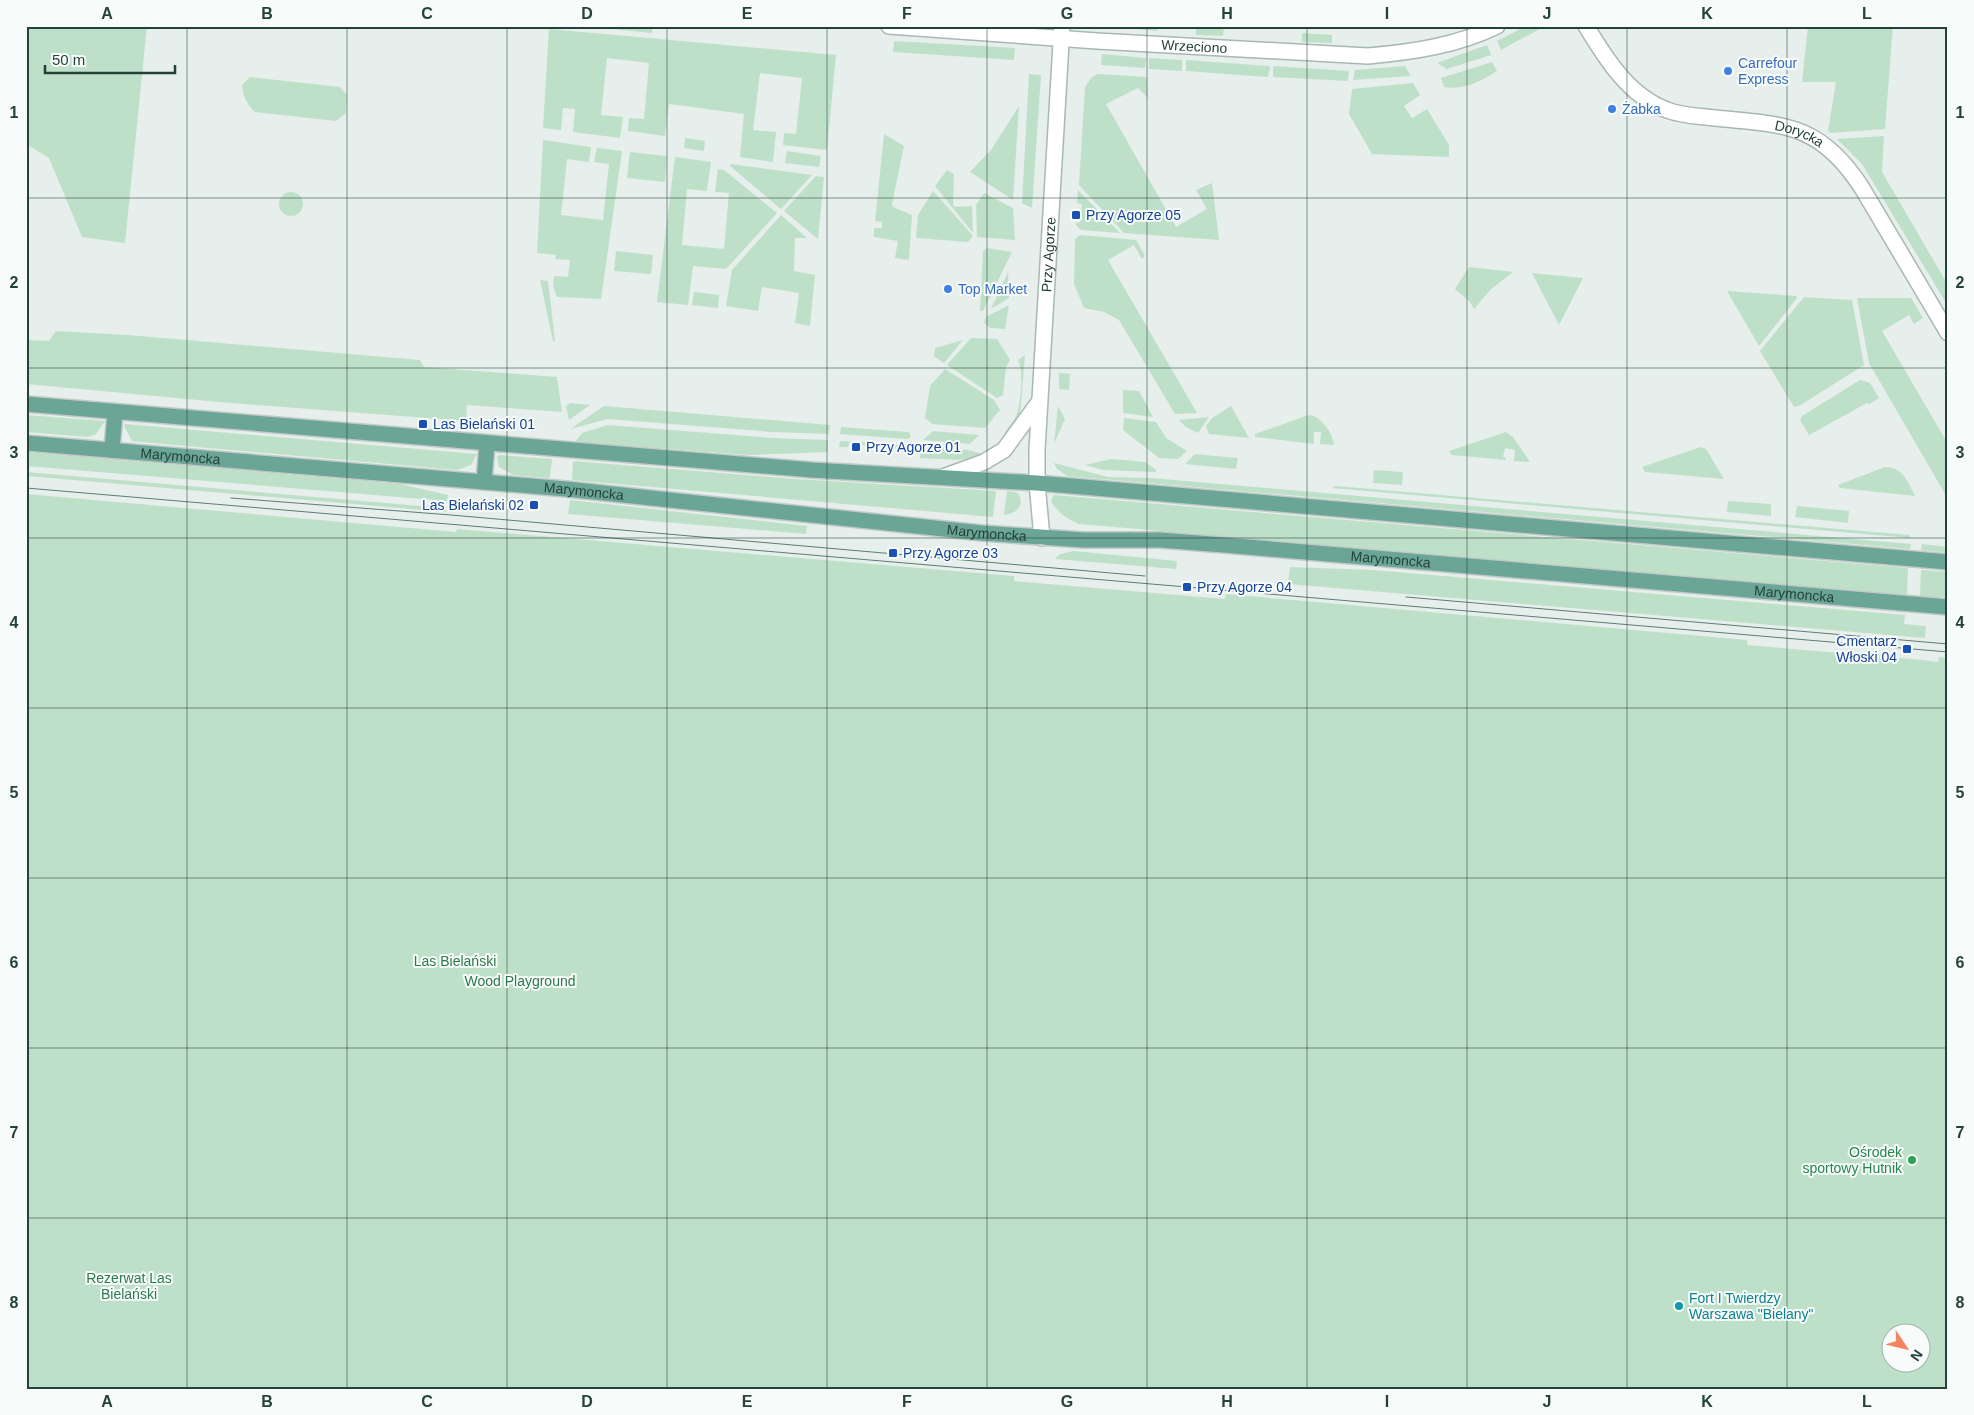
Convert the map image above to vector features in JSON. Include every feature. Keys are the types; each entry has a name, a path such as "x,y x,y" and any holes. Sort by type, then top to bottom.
{"main road":[{"path":"26,404 812,470 1037,483 1948,562"},
{"path":"112,450 115,412"},
{"name":"Marymoncka","path":"26,443 484,482 1042,538 1160,540 1215,544 1948,607"},
{"path":"484,482 487,444"}],"street":[{"name":"Wrzeciono","path":"889,26 1061,32 1368,56 1406,53 1446,45 1496,26"},
{"name":"Dorycka","path":"1586,26 1619,75 1634,90 1667,110 1685,115 1780,125 1798,129 1826,146 1850,170 1862,188 1948,333"},
{"name":"Przy Agorze","path":"1042,538 1037,483 1039,402 1061,32"},
{"path":"943,477 984,462 1000,453 1039,402"}],"green space":[{"path":"26,26 147,26 125,243 82,237 49,158 26,144"},
{"path":"612,26 653,26 652,33 612,29"},
{"path":"1102,26 1160,26 1157,31"},
{"path":"1196,26 1224,27 1223,36 1196,35"},
{"path":"1526,26 1545,26 1501,50 1497,41"},
{"path":"1808,26 1893,26 1885,129 1831,133 1828,131 1836,82 1802,82"},
{"path":"549,29 836,55 827,150 783,145 784,133 796,134 802,78 760,73 753,130 776,132 773,162 740,157 744,114 669,104 665,136 628,131 629,118 644,119 649,63 607,58 601,115 623,117 620,138 573,132 575,109 563,108 561,130 543,128"},
{"path":"1302,33 1332,35 1332,43 1302,42"},
{"path":"894,41 1015,48 1014,60 893,52"},
{"path":"1487,45 1491,55 1447,69 1437,63"},
{"path":"1102,54 1146,58 1145,68 1101,65"},
{"path":"1149,58 1182,60 1182,71 1149,69"},
{"path":"1186,60 1270,67 1268,77 1186,71"},
{"path":"1492,62 1497,71 1484,79 1466,86 1444,87 1441,78"},
{"path":"1273,66 1349,71 1348,81 1273,77"},
{"path":"1405,66 1411,76 1353,80 1355,70"},
{"path":"1029,74 1041,75 1032,208 1022,203"},
{"path":"1098,74 1147,77 1148,98 1138,88 1106,104 1176,227 1207,209 1196,190 1212,183 1219,240 1124,233 1079,185 1085,87 1092,77"},
{"path":"250,77 340,87 347,95 346,113 336,121 255,112 244,97 242,85"},
{"path":"1413,83 1420,95 1404,106 1412,118 1427,109 1449,145 1449,157 1372,154 1349,114 1352,89"},
{"path":"1019,106 1013,200 970,172 991,150"},
{"path":"884,134 904,146 892,204 893,207 912,215 909,260 895,258 898,241 874,237 874,228 882,228 882,222 875,221"},
{"path":"1884,136 1882,172 1948,285 1948,306 1862,164 1837,139"},
{"path":"685,138 705,141 704,151 684,148"},
{"path":"543,140 591,147 589,162 567,159 561,215 603,220 609,164 594,162 597,148 622,151 601,299 557,297 553,286 554,276 568,277 570,260 555,259 556,255 537,253"},
{"path":"787,151 821,156 819,167 785,163"},
{"path":"630,152 667,156 665,182 627,178"},
{"path":"675,157 711,162 707,191 687,189 682,245 724,249 729,193 715,192 718,169 724,170 777,213 726,269 693,266 688,305 657,302"},
{"path":"731,164 812,175 781,209 730,166"},
{"path":"947,170 954,174 953,205 955,207 972,206 973,233 935,186"},
{"path":"816,176 824,177 818,239 784,211"},
{"path":"1078,190 1120,233 1081,230 1076,225 1076,223 1080,222 1082,204 1077,203"},
{"path":"933,191 973,236 968,242 916,238 918,215"},
{"path":"291,192 299,196 303,204 299,212 291,216 283,212 279,204 283,196"},
{"path":"984,193 1013,208 1015,240 977,237 976,205"},
{"path":"781,215 807,238 795,238 794,271 815,275 810,326 795,323 799,293 762,287 758,311 726,306 732,270"},
{"path":"1080,235 1136,240 1145,256 1142,259 1134,245 1108,260 1197,413 1175,414 1119,320 1104,312 1084,308 1074,284 1075,239"},
{"path":"987,248 1012,252 983,311 980,311 983,251"},
{"path":"616,251 653,255 651,274 614,271"},
{"path":"1469,267 1513,272 1491,289 1474,309 1470,302 1455,289"},
{"path":"1008,272 1009,298 991,309"},
{"path":"1532,273 1583,278 1559,325"},
{"path":"540,280 548,281 555,341 553,341"},
{"path":"1727,291 1796,296 1797,298 1759,346"},
{"path":"694,292 719,295 718,308 692,305"},
{"path":"1804,297 1852,300 1864,365 1799,406 1794,407 1760,351"},
{"path":"1857,298 1911,298 1923,318 1914,324 1909,315 1882,331 1948,444 1948,499 1869,363"},
{"path":"1009,305 1005,329 990,328 984,323 986,317"},
{"path":"56,331 128,335 420,360 424,367 557,377 562,412 467,405 466,421 230,403 26,384 26,340 49,341"},
{"path":"971,338 997,339 1010,360 1006,367 1003,395 997,398 947,365"},
{"path":"963,340 944,363 934,356 935,348"},
{"path":"1025,355 1020,415 1007,438 1004,436 1007,428 1016,416 1020,396 1021,372 1018,360"},
{"path":"945,369 994,400 1000,410 985,428 932,424 925,418 930,386"},
{"path":"1059,373 1070,374 1069,390 1059,389"},
{"path":"1860,380 1870,383 1879,398 1809,435 1800,420 1802,416"},
{"path":"1123,390 1139,391 1153,417 1123,413"},
{"path":"570,403 590,405 569,420 566,406"},
{"path":"604,406 830,425 829,434 773,432 608,419 570,429"},
{"path":"1058,406 1065,419 1054,444"},
{"path":"1231,406 1249,438 1209,434 1206,426 1212,418"},
{"path":"26,415 105,421 96,434 88,437 26,432"},
{"path":"1309,415 1318,418 1326,426 1334,445 1320,444 1321,432 1314,432 1314,444 1255,437 1255,434"},
{"path":"1209,417 1198,433 1186,427 1179,420"},
{"path":"1124,418 1156,422 1166,438 1187,451 1178,459 1159,458 1123,430"},
{"path":"125,424 477,454 471,465 457,470 132,441 124,426"},
{"path":"608,425 772,438 828,440 828,452 749,455 575,442 582,433"},
{"path":"841,427 909,432 911,437 907,439 840,434"},
{"path":"933,431 979,435 970,444 923,440"},
{"path":"1506,432 1513,437 1530,462 1514,461 1515,450 1505,448 1503,457 1506,460 1452,455 1449,451"},
{"path":"840,441 900,445 893,450 849,443 848,447 839,447"},
{"path":"921,447 968,450 983,454 961,460 920,458"},
{"path":"1701,447 1706,449 1724,479 1645,472 1642,467"},
{"path":"26,452 400,484 448,495 447,501 26,466"},
{"path":"1195,454 1238,458 1236,469 1185,464"},
{"path":"497,456 552,459 550,478 513,475 499,467"},
{"path":"1111,459 1145,462 1156,472 1103,470 1085,465"},
{"path":"573,461 795,479 996,491 993,517 572,480"},
{"path":"1054,463 1108,477 1151,478 1911,544 1910,549 1067,476 1057,469"},
{"path":"1885,467 1901,472 1915,496 1840,488 1838,485"},
{"path":"1374,470 1403,472 1402,485 1373,483"},
{"path":"26,472 446,507 446,512 26,476"},
{"path":"1336,486 1910,535 1910,538 1332,488"},
{"path":"1007,491 1018,493 1021,501 1016,511 1004,515"},
{"name":"Las Bielański","path":"26,494 456,532 457,529 1014,576 1014,581 1225,599 1226,594 1747,640 1747,645 1938,662 1939,657 1948,658 1948,1389 26,1389"},
{"path":"1054,495 1908,568 1907,595 1079,524 1067,518 1056,509 1051,501"},
{"path":"570,500 807,526 806,534 568,514"},
{"path":"1728,501 1771,504 1771,516 1727,512"},
{"path":"1797,506 1849,511 1848,523 1795,517"},
{"path":"1922,544 1948,547 1948,553 1921,550"},
{"path":"1074,551 1177,561 1176,569 1055,559 1060,554"},
{"path":"1290,567 1373,570 1905,615 1904,624 1926,626 1925,638 1288,584"},
{"path":"1921,570 1948,572 1948,598 1920,596"}],"tram line":[{"path":"26,488 1948,652"},
{"path":"231,498 451,515 1145,576"},
{"path":"1406,597 1948,644"}],"place":[{"name":"Carrefour Express","path":"1728,71"},
{"name":"Żabka","path":"1612,109"},
{"name":"Przy Agorze 05","path":"1076,215"},
{"name":"Top Market","path":"948,289"},
{"name":"Las Bielański 01","path":"423,424"},
{"name":"Przy Agorze 01","path":"856,447"},
{"name":"Las Bielański 02","path":"534,505"},
{"name":"Przy Agorze 03","path":"893,553"},
{"name":"Przy Agorze 04","path":"1187,587"},
{"name":"Cmentarz Włoski 04","path":"1907,649"},
{"name":"Ośrodek sportowy Hutnik","path":"1912,1160"},
{"name":"Fort I Twierdzy Warszawa \"Bielany\"","path":"1679,1306"}],"park label":[{"name":"Wood Playground","path":"520,981"},
{"name":"Rezerwat Las Bielański","path":"129,1286"}]}
